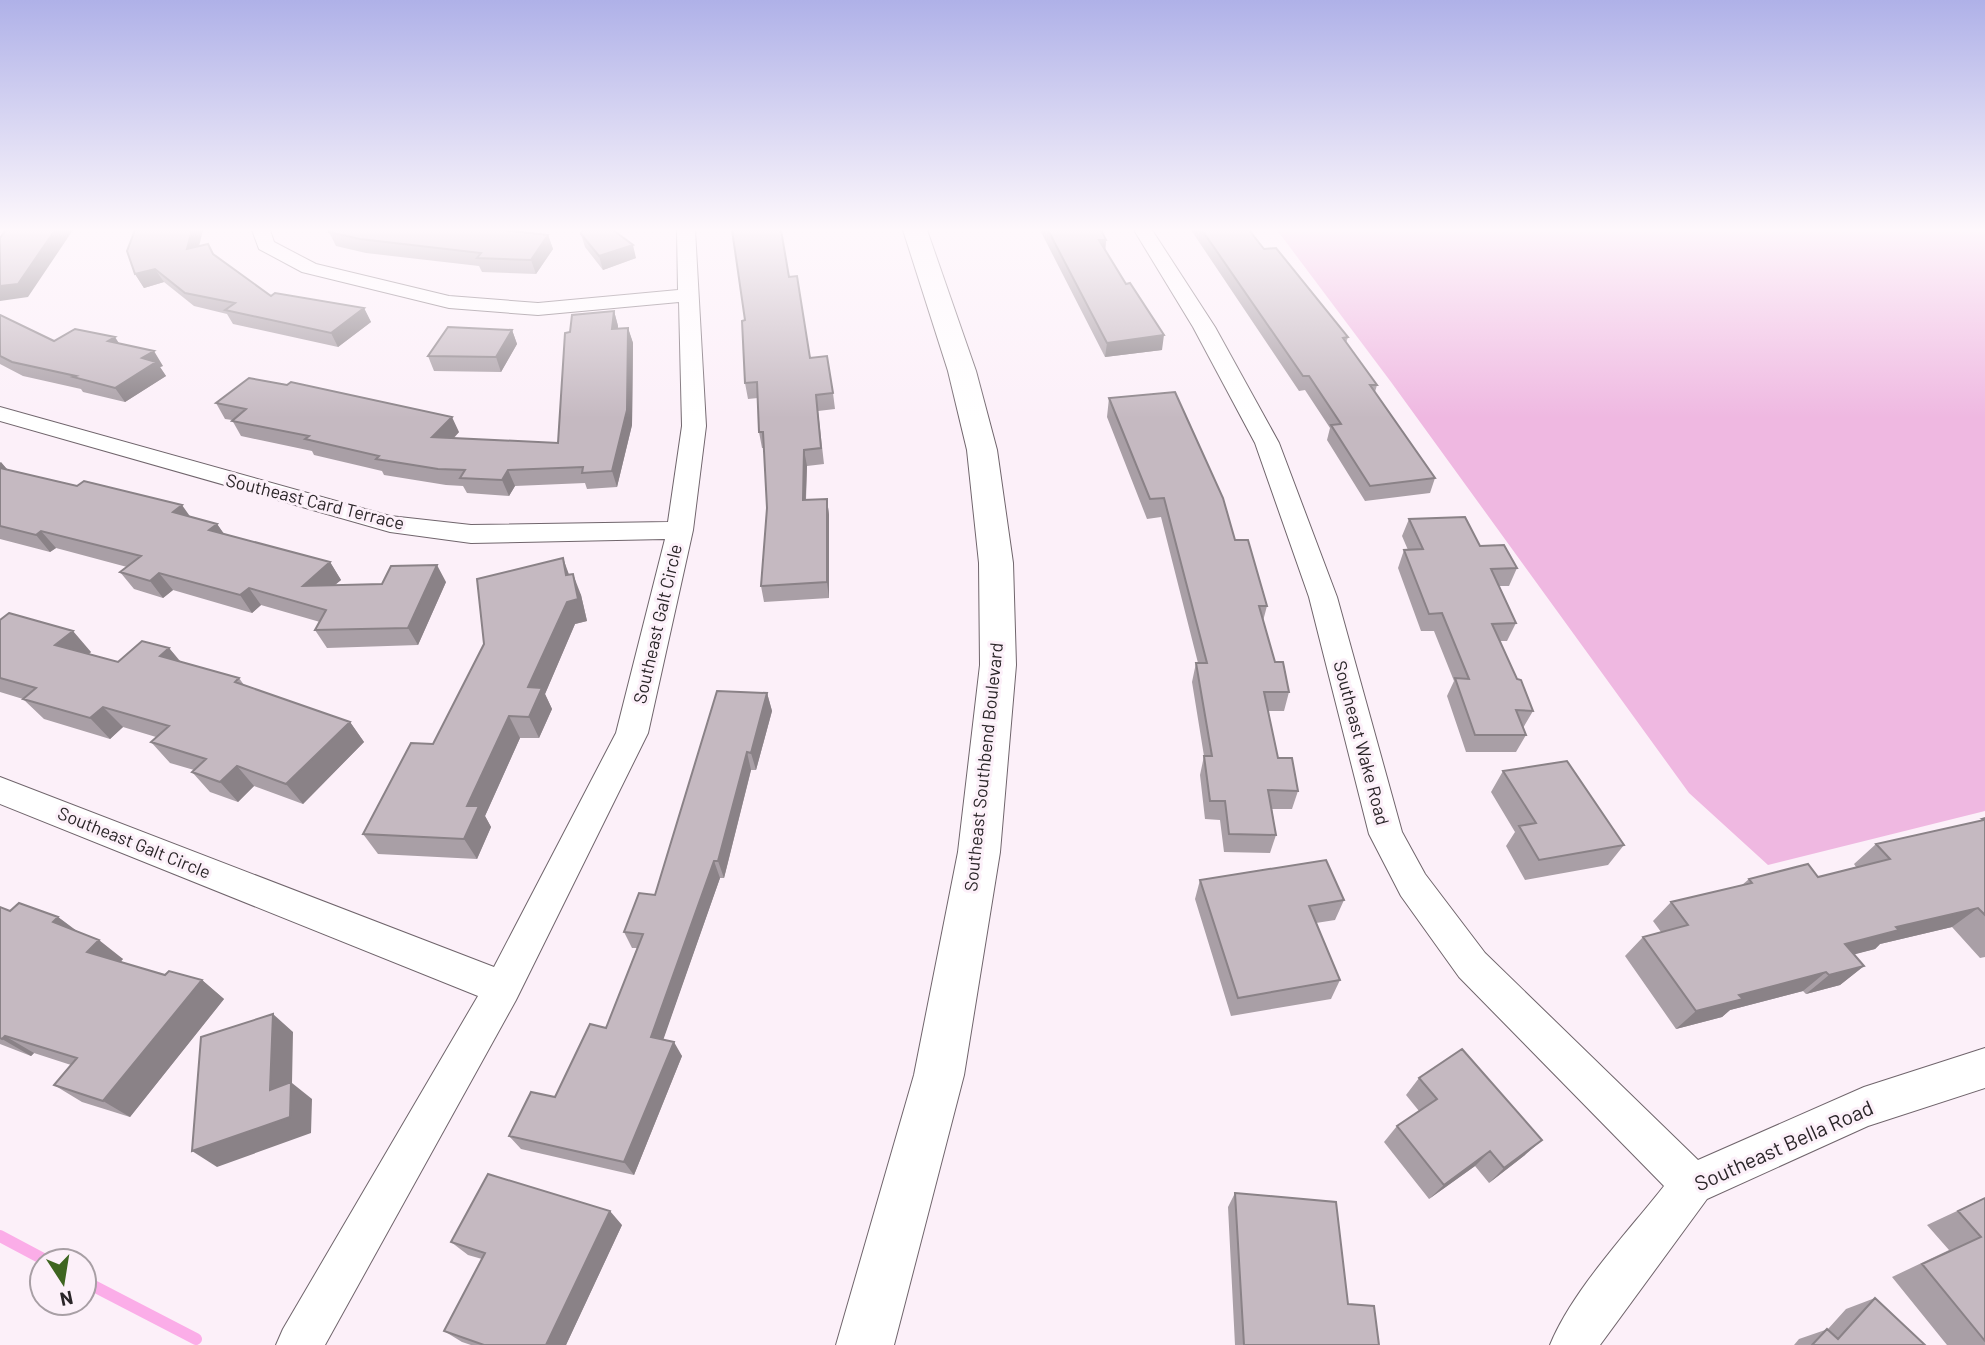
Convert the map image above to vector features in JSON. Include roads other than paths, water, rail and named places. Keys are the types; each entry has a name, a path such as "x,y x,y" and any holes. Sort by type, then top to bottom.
{"street":[{"path":"411,293 449,302 538,309 687,295"},
{"name":"Southeast Southbend Boulevard","path":"864,1345 939,1075 979,852 998,665 996,562 982,450 962,371 936,293"},
{"name":"Southeast Wake Road","path":"1182,293 1267,443 1323,597 1385,834 1413,885 1472,965 1692,1184"},
{"name":"Southeast Galt Circle","path":"299,1345 503,988 632,733 680,530 694,426 687,295"},
{"name":"Southeast Card Terrace","path":"0,414 390,524 471,534 680,530"},
{"name":"Southeast Galt Circle","path":"0,790 503,988"},
{"name":"Southeast Bella Road","path":"1573,1345 1609,1292 1692,1184 1864,1107 1985,1068"}],"waterway":[{"path":"0,1236 28,1251"},
{"path":"98,1288 196,1339"}]}
